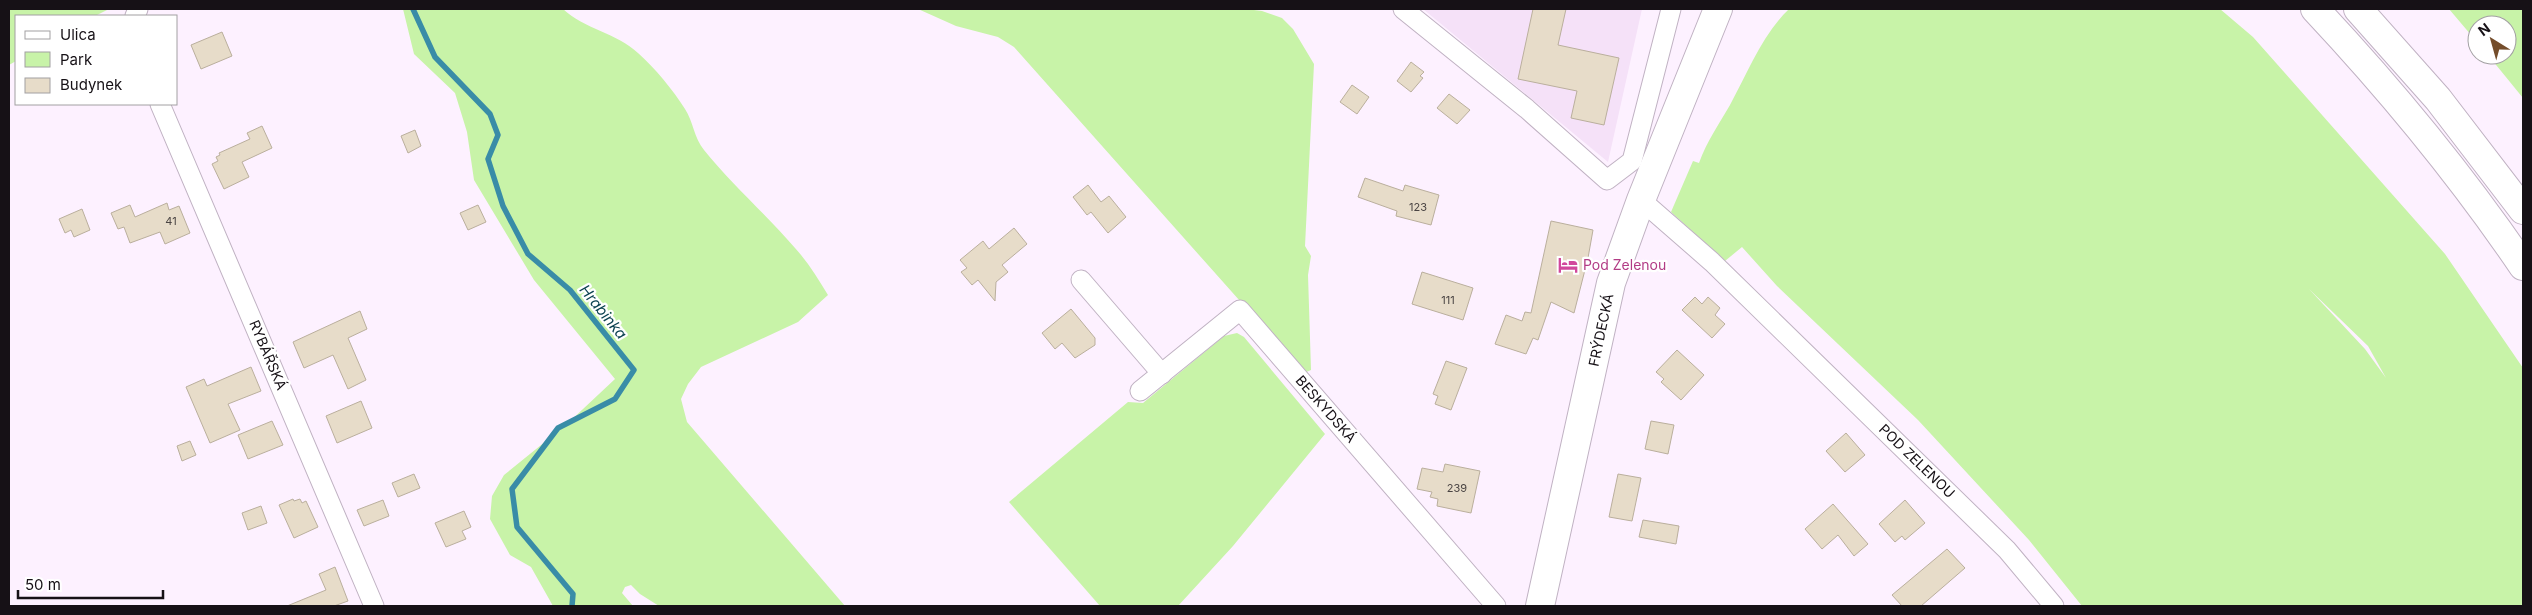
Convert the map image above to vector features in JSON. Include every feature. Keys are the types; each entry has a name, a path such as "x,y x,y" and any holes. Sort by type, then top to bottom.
{"main road":[{"name":"FRÝDECKÁ","path":"1540,606 1611,283 1641,200 1718,9"},
{"path":"2307,9 2345,41"},
{"path":"2315,9 2345,41 2454,172 2523,266"},
{"path":"2358,9 2438,99 2523,210"}],"street":[{"path":"1403,9 1527,109 1607,180 1632,161 1671,9"},
{"name":"RYBÁŘSKÁ","path":"160,105 374,606"},
{"name":"POD ZELENOU","path":"1641,200 1712,262 2007,550 2054,606"},
{"path":"1081,280 1162,374"},
{"name":"BESKYDSKÁ","path":"1140,391 1240,310 1496,606"}],"shaded area":[{"path":"1423,9 1642,9 1608,162"}],"green space":[{"path":"9,9 109,9 97,15 15,15 15,62 9,65"},
{"path":"403,9 563,9 581,22 630,46 651,65 675,94 688,114 704,150 784,235 813,271 828,295 798,322 701,367 688,384 681,399 687,422 845,606 659,606 640,594 631,585 625,587 622,593 633,606 553,606 531,567 510,555 490,519 492,496 504,475 567,424 615,379 534,280 474,180 467,132 455,93 414,54"},
{"path":"918,9 1246,9 1262,11 1282,18 1293,29 1314,64 1305,246 1311,256 1308,275 1311,370 1304,373 1014,47 998,37 956,26"},
{"path":"1789,9 2220,9 2253,37 2445,254 2523,368 2523,606 2082,606 2029,540 1918,420 1777,286 1742,247 1725,261 1671,212 1693,161 1699,163 1709,140 1730,105 1756,54 1779,19","holes":["2309,289 2368,346 2386,378 2365,349"]},
{"path":"2449,9 2523,9 2523,98 2496,65 2517,65 2517,15 2467,15 2467,30"},
{"path":"1237,333 1244,337 1325,434 1233,546 1178,606 1100,606 1009,502 1128,402 1143,403 1224,336"}],"building":[{"path":"1533,9 1566,9 1558,45 1619,58 1604,125 1571,118 1577,91 1518,79"},
{"path":"222,32 232,56 201,69 191,45"},
{"path":"1411,62 1424,72 1420,76 1423,78 1411,92 1397,81"},
{"path":"1352,85 1369,97 1357,114 1340,102"},
{"path":"1449,94 1470,110 1457,124 1437,108"},
{"path":"262,126 272,148 242,162 249,177 224,189 212,164 218,161 216,157 220,155 219,153 250,139 247,133"},
{"path":"415,130 421,146 408,153 401,136"},
{"path":"1365,178 1403,191 1405,185 1439,195 1431,225 1396,216 1397,211 1358,197"},
{"path":"1088,185 1101,202 1109,196 1126,217 1108,233 1091,212 1087,215 1073,197"},
{"path":"167,203 169,210 179,206 190,233 165,244 160,232 130,243 124,227 118,229 111,213 130,205 135,217"},
{"path":"478,205 486,222 468,230 460,213"},
{"path":"82,209 90,230 74,237 71,230 65,233 59,219"},
{"path":"1551,221 1593,230 1588,258 1574,313 1551,302 1538,340 1533,338 1526,354 1495,344 1506,315 1522,321 1525,312 1531,313"},
{"path":"1014,228 1027,244 1002,265 1008,272 996,282 995,301 978,280 972,285 961,272 967,268 960,260 983,241 989,249"},
{"path":"1422,272 1473,288 1463,320 1412,304"},
{"path":"1695,297 1702,304 1708,297 1720,308 1715,315 1725,324 1712,338 1682,310"},
{"path":"1071,309 1095,338 1095,345 1075,358 1062,343 1055,349 1042,333"},
{"path":"360,311 367,329 348,338 366,380 348,389 333,355 304,368 293,342"},
{"path":"1677,350 1704,375 1681,400 1661,382 1664,379 1656,372"},
{"path":"1446,361 1467,368 1451,410 1435,404 1438,396 1433,394"},
{"path":"251,367 261,391 228,404 240,430 210,443 186,387 204,379 207,386"},
{"path":"361,401 372,428 337,443 326,416"},
{"path":"272,421 283,445 248,459 238,435"},
{"path":"1651,421 1674,425 1668,454 1645,449"},
{"path":"1846,433 1865,455 1845,472 1826,451"},
{"path":"190,441 196,455 182,461 177,446"},
{"path":"1445,464 1480,471 1471,513 1437,506 1438,499 1430,497 1432,492 1417,489 1422,468 1443,472"},
{"path":"414,474 420,488 398,497 392,483"},
{"path":"1618,474 1641,478 1632,521 1609,517"},
{"path":"293,499 294,501 300,499 302,503 306,501 318,527 294,538 279,505"},
{"path":"383,500 389,516 364,526 357,510"},
{"path":"1905,500 1925,523 1905,540 1902,536 1895,542 1879,524"},
{"path":"1833,504 1868,544 1854,556 1838,535 1822,549 1805,529"},
{"path":"261,506 267,523 248,530 242,513"},
{"path":"464,511 471,527 462,531 466,539 446,547 435,523"},
{"path":"1643,520 1679,526 1676,544 1639,537"},
{"path":"1947,549 1965,568 1921,606 1902,606 1892,595"},
{"path":"335,567 348,601 334,606 287,606 326,590 319,574"}],"waterway":[{"name":"Hrabinka","path":"413,9 435,57 490,114 498,135 488,159 503,206 528,254 570,290 634,370 615,399 558,428 512,489 517,527 573,594 572,606"}],"place":[{"name":"Pod Zelenou","path":"1568,265"}]}
